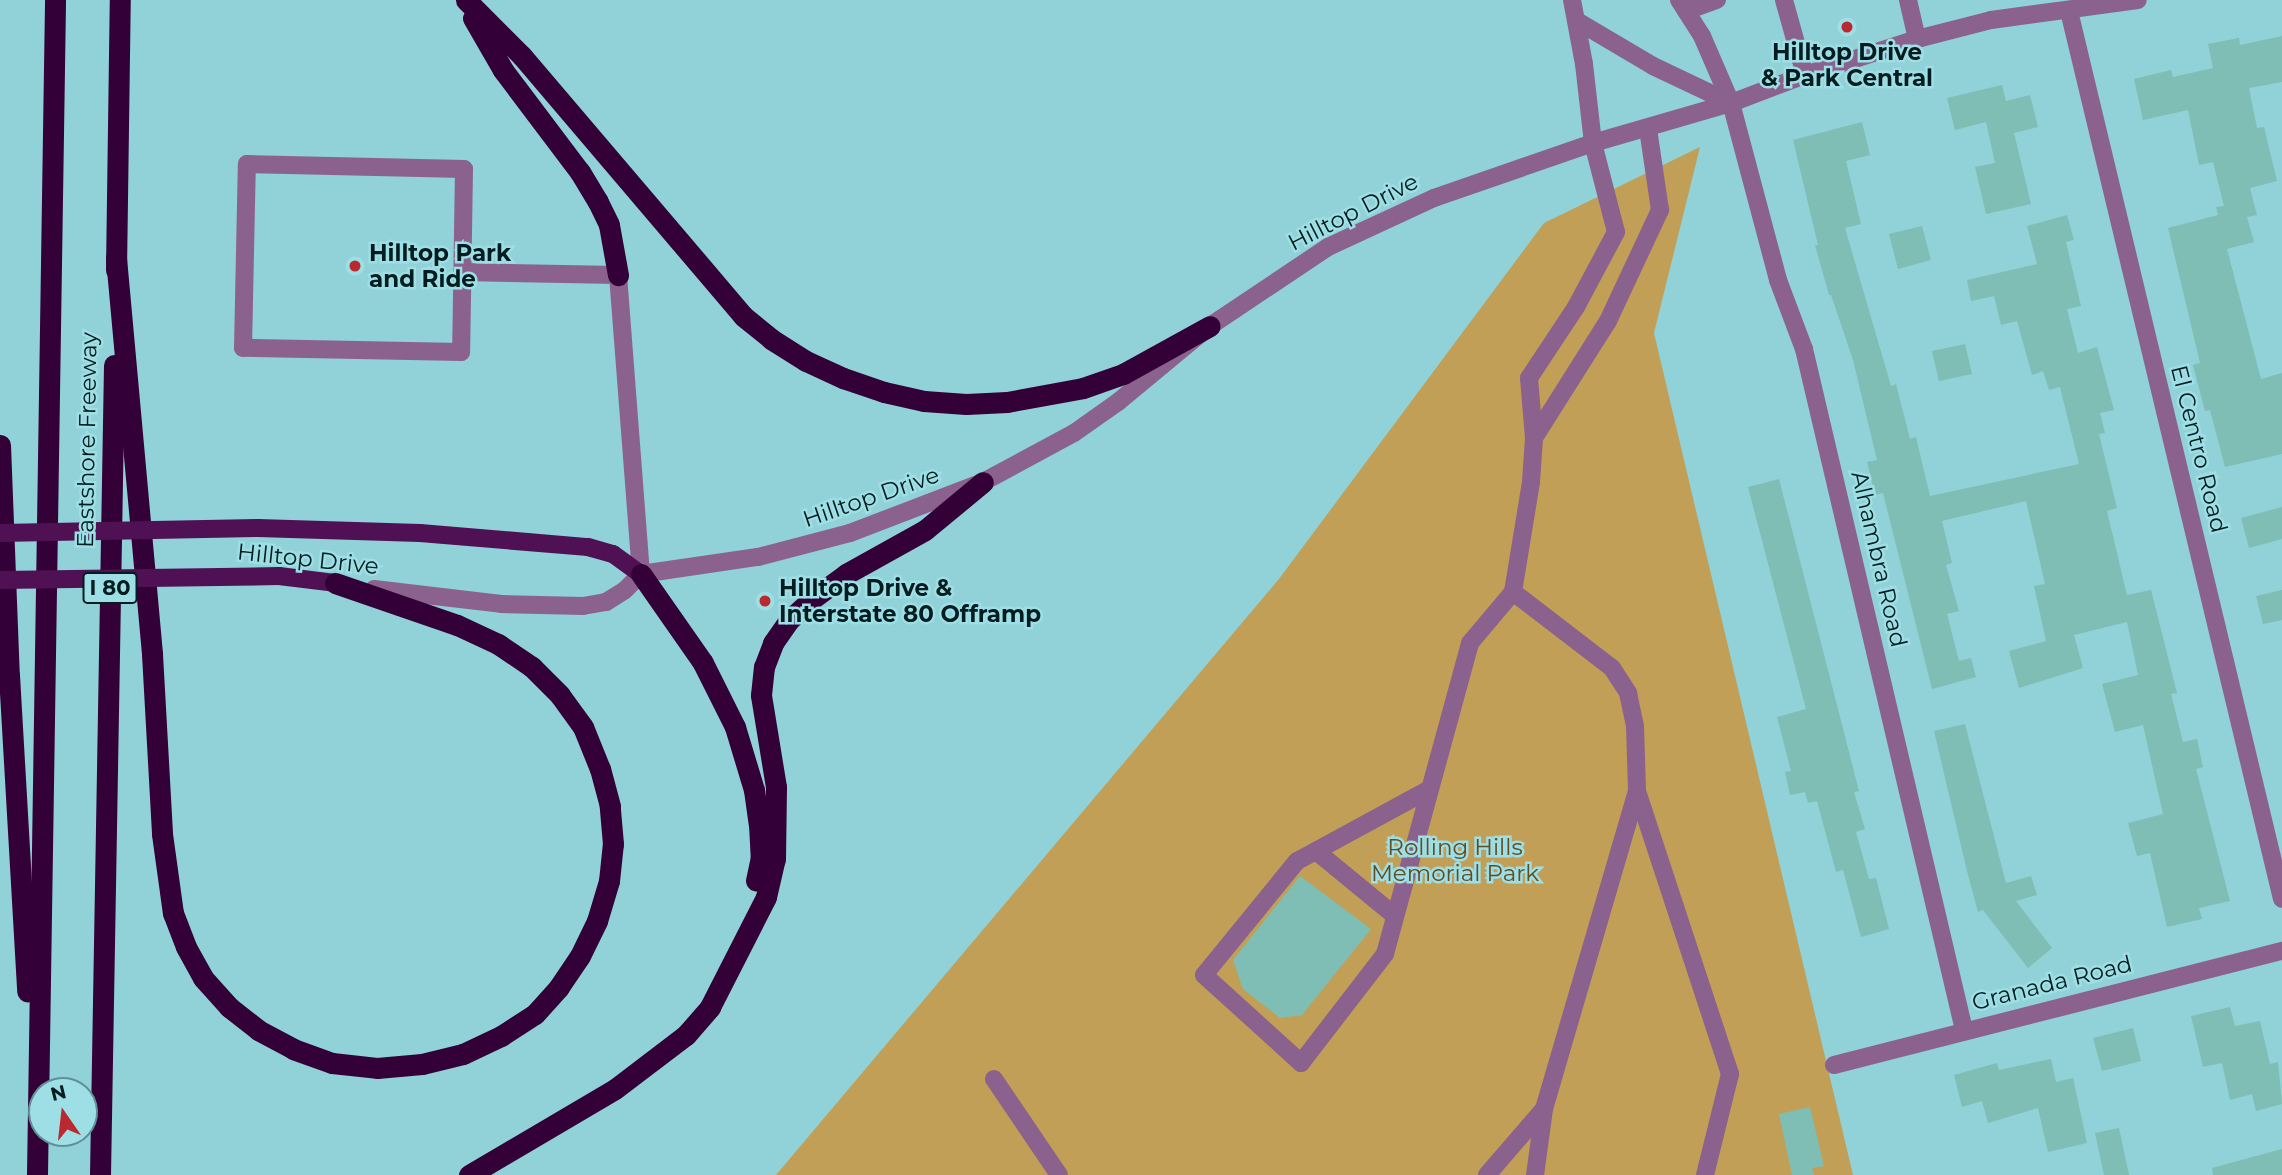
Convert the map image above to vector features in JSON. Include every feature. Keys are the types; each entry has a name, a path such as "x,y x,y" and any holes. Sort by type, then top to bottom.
{"highway":[{"name":"Eastshore Freeway","path":"37,1170 55,0"},
{"name":"Eastshore Freeway","path":"100,1175 120,0"},
{"path":"464,0 503,70 572,161 598,202 609,225 618,275"},
{"path":"464,0 522,56 743,316 783,346 843,378 884,392 924,401 966,404 1020,400 1083,388 1123,374 1210,326"},
{"path":"116,258 152,654 163,847 173,913 186,947 203,978 229,1007 258,1030 293,1049 343,1065 377,1068 422,1064 463,1054 501,1037 535,1014 559,987 580,956 597,921 609,881 613,844 610,806 600,769 583,727 561,695 532,667 498,643 457,625 335,583"},
{"path":"0,444 9,675 37,1170"},
{"path":"468,1175 615,1089 652,1064 686,1035 710,1007 766,897 775,859 776,787 761,695 764,667 773,643 789,620 816,596 846,574 925,530 983,482"},
{"path":"641,574 703,663 736,727 747,760 759,824 761,857 740,947"}],"main road":[{"name":"Hilltop Drive","path":"0,533 258,528 420,533 588,547 613,554 641,574"},
{"name":"Hilltop Drive","path":"0,580 279,576 335,583"}],"street":[{"path":"1428,790 1297,861 1204,975 1301,1063 1385,954 1470,643 1513,592 1531,482 1534,438 1529,378 1576,307 1616,232 1592,143 1572,0"},
{"path":"1682,5 1717,0"},
{"path":"1784,0 1805,75"},
{"path":"1908,0 1917,40"},
{"name":"Hilltop Drive","path":"335,583 415,596 501,604 583,606 606,602 625,590 641,574 713,566 803,547 893,518 983,482 1074,433 1118,402 1210,326 1328,247 1434,198 1592,143 1731,103 1805,75 1917,40 1991,20 2138,0"},
{"name":"Alhambra Road","path":"1682,5 1702,36 1731,103 1778,280 1804,349 1964,1030"},
{"name":"El Centro Road","path":"2069,11 2282,899"},
{"path":"1577,21 1653,66 1731,103"},
{"path":"1534,438 1608,321 1660,210 1648,129"},
{"path":"247,164 464,169 462,272 461,352 243,348 247,164"},
{"path":"462,272 618,275 641,574"},
{"path":"1513,592 1612,667 1628,693 1635,726 1637,791 1730,1074 1705,1175"},
{"path":"1535,1175 1544,1109 1637,791"},
{"path":"1316,850 1395,916"},
{"name":"Granada Road","path":"1834,1065 2282,951"},
{"path":"994,1079 1059,1175"},
{"path":"1487,1175 1544,1109"}],"green space":[{"name":"Rolling Hills Memorial Park","path":"1700,147 1654,333 1853,1175 776,1175 1279,579 1544,223"}],"building":[{"path":"2282,36 2282,82 2249,88 2257,128 2264,127 2277,181 2250,188 2257,215 2247,217 2254,242 2227,249 2261,379 2282,373 2282,454 2225,467 2210,410 2205,411 2193,365 2200,363 2168,228 2218,215 2216,207 2224,206 2213,162 2199,165 2188,110 2143,120 2134,79 2171,70 2173,77 2213,68 2208,44 2239,38 2240,45"},
{"path":"2002,85 2006,101 2030,95 2038,127 2014,133 2031,204 1986,214 1975,167 1995,163 1986,122 1955,130 1947,98"},
{"path":"1862,122 1870,155 1846,161 1861,224 1845,228 1891,386 1896,384 1910,439 1916,437 1930,496 2079,464 2060,387 2049,390 2043,371 2032,375 2017,321 2001,325 1994,296 1971,301 1967,280 2037,264 2027,226 2067,215 2074,240 2066,242 2081,306 2067,309 2078,353 2097,347 2114,410 2100,413 2105,433 2099,434 2117,508 2107,511 2127,595 2151,590 2177,693 2171,694 2183,742 2197,739 2203,767 2196,769 2230,901 2199,908 2202,919 2167,927 2150,853 2137,856 2128,823 2163,814 2143,725 2115,732 2102,684 2138,675 2127,622 2074,635 2083,668 2019,688 2009,651 2046,641 2034,586 2045,584 2026,501 1942,521 1952,563 1946,565 1959,611 1947,614 1959,661 1971,658 1976,677 1932,689 1883,493 1875,495 1867,462 1877,460 1853,360 1829,295 1815,245 1818,245 1793,140"},
{"path":"1922,226 1931,260 1898,269 1889,234"},
{"path":"1965,344 1972,374 1939,381 1932,351"},
{"path":"1779,479 1859,791 1854,792 1865,829 1856,832 1869,879 1876,878 1889,929 1861,937 1843,870 1836,872 1817,801 1808,803 1805,792 1790,795 1785,772 1791,771 1777,717 1806,709 1748,487"},
{"path":"2282,507 2282,539 2249,548 2241,518"},
{"path":"2282,590 2282,620 2263,624 2256,596"},
{"path":"1965,724 2006,883 2031,876 2037,895 2016,901 2052,948 2028,968 1983,910 1978,912 1967,871 1934,731"},
{"path":"1300,876 1371,929 1302,1015 1280,1018 1243,989 1233,960"},
{"path":"2230,1007 2235,1026 2260,1021 2270,1064 2278,1062 2282,1104 2256,1111 2252,1094 2230,1100 2222,1063 2203,1067 2191,1016"},
{"path":"2133,1028 2141,1061 2102,1071 2093,1038"},
{"path":"2051,1059 2056,1082 2073,1078 2087,1143 2048,1152 2038,1108 1988,1123 1982,1101 1962,1107 1954,1075 1997,1063 1999,1070"},
{"path":"1810,1107 1824,1166 1812,1168 1814,1175 1792,1175 1779,1114"},
{"path":"2119,1128 2129,1175 2104,1175 2095,1133"},
{"path":"2282,1149 2282,1175 2213,1175 2212,1168"}],"place":[{"name":"Hilltop Drive & Park Central","path":"1847,27"},
{"name":"Hilltop Park and Ride","path":"355,266"},
{"name":"Hilltop Drive & Interstate 80 Offramp","path":"765,601"}]}
